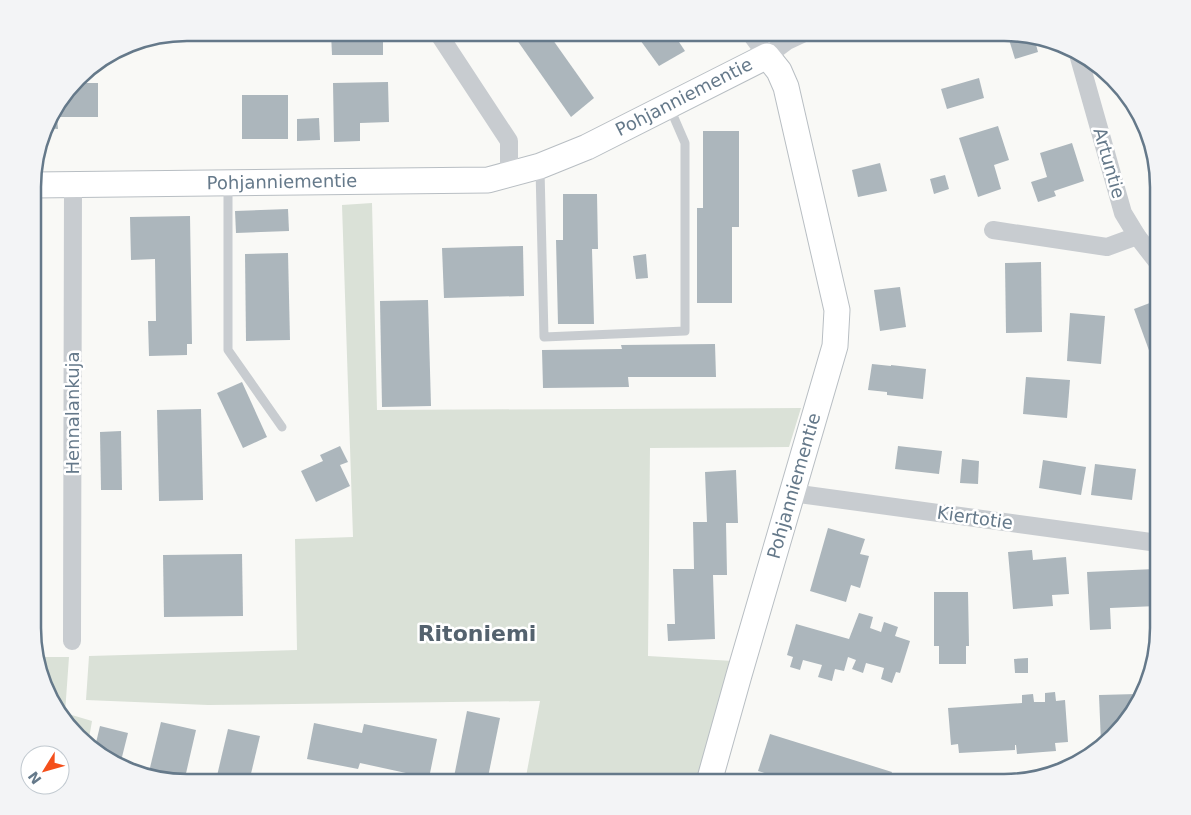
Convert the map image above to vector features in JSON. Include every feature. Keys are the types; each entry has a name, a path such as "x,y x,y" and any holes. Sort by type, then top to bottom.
{"street":[{"path":"443,41 509,141 509,176"},
{"path":"756,42 767,56 786,42"},
{"name":"Pohjanniementie","path":"41,185 488,180 509,176 540,166 587,147 767,56 779,71 786,87 837,310 836,346 711,774"},
{"name":"Artuntie","path":"1081,64 1123,213 1149,251"},
{"name":"Hennalankuja","path":"72,642 73,185"},
{"path":"993,230 1107,247 1137,236"},
{"name":"Kiertotie","path":"792,493 1149,542"}],"lane":[{"path":"540,166 544,337 685,331 684,143 669,105"},
{"path":"228,183 228,350 282,427"}],"shaded area":[{"path":"372,203 377,410 801,408 789,447 650,448 648,656 733,661 700,774 527,773 540,701 208,705 86,700 89,656 297,650 295,539 353,537 342,205"},
{"path":"44,657 69,657 65,706 56,692"},
{"path":"71,715 92,721 89,735"}],"building":[{"path":"331,41 383,41 383,55 332,55"},
{"path":"518,41 554,41 594,98 571,117"},
{"path":"641,42 679,42 685,51 659,66"},
{"path":"1010,42 1036,45 1038,52 1015,59"},
{"path":"979,78 984,98 947,109 941,89"},
{"path":"388,82 389,122 360,123 360,141 334,142 333,83"},
{"path":"86,83 98,83 98,117 60,117 66,106"},
{"path":"242,95 288,95 288,139 242,139"},
{"path":"319,118 320,140 297,141 297,119"},
{"path":"57,121 58,129 54,129"},
{"path":"998,126 1009,160 994,165 1001,189 978,197 959,138"},
{"path":"703,131 739,131 739,227 732,227 732,303 697,303 697,208 703,208"},
{"path":"1072,143 1084,181 1054,191 1056,196 1038,202 1031,182 1047,177 1040,153"},
{"path":"880,163 887,191 858,197 852,170"},
{"path":"945,175 949,189 934,194 930,179"},
{"path":"563,194 597,194 598,249 592,249 594,324 558,324 556,240 563,240"},
{"path":"288,209 289,231 236,233 235,211"},
{"path":"190,216 192,344 187,344 187,355 149,356 148,321 156,321 155,259 131,260 130,217"},
{"path":"523,246 524,296 444,298 442,248"},
{"path":"288,253 290,340 246,341 245,254"},
{"path":"646,254 648,278 636,279 633,256"},
{"path":"1041,262 1042,332 1006,333 1005,263"},
{"path":"900,287 906,327 880,331 874,290"},
{"path":"428,300 431,406 382,407 380,301"},
{"path":"1149,303 1149,350 1134,309"},
{"path":"1070,313 1105,316 1101,364 1067,361"},
{"path":"715,344 716,377 628,377 629,387 543,388 542,350 622,349 621,345"},
{"path":"872,364 926,369 923,399 887,395 887,392 868,390"},
{"path":"1026,377 1070,380 1067,418 1023,414"},
{"path":"242,382 267,437 243,448 217,393"},
{"path":"201,409 203,500 159,501 157,410"},
{"path":"121,431 122,490 101,490 100,432"},
{"path":"340,446 348,462 340,465 350,486 316,502 301,471 323,461 320,455"},
{"path":"898,446 942,451 939,474 895,469"},
{"path":"962,459 979,461 978,484 960,483"},
{"path":"1043,460 1086,467 1081,495 1039,488"},
{"path":"1095,464 1136,469 1132,500 1091,495"},
{"path":"736,470 738,523 726,523 727,575 713,575 715,639 668,641 667,624 675,624 673,569 694,569 693,522 707,522 705,472"},
{"path":"828,528 865,539 860,554 869,556 860,588 851,585 846,602 810,591"},
{"path":"1032,550 1033,560 1066,557 1069,594 1052,595 1053,606 1013,609 1008,552"},
{"path":"242,554 243,616 164,617 163,555"},
{"path":"1149,569 1149,606 1110,608 1111,629 1090,630 1087,572"},
{"path":"934,592 968,592 969,646 966,646 966,664 939,664 939,646 934,646"},
{"path":"859,613 873,617 870,628 881,632 884,622 898,627 895,636 910,641 900,673 896,672 892,683 881,679 884,668 866,663 863,673 852,669 856,660 848,657 844,671 835,669 832,681 818,677 822,665 803,660 800,670 790,667 793,657 787,655 796,624 849,639"},
{"path":"1028,658 1028,673 1015,673 1014,659"},
{"path":"1055,692 1056,701 1065,700 1068,742 1055,743 1056,751 1017,754 1015,745 1015,750 959,753 958,744 951,745 948,708 1022,703 1022,695 1033,694 1034,702 1045,702 1045,693"},
{"path":"1134,694 1125,709 1101,736 1099,695"},
{"path":"467,711 500,718 489,773 455,773"},
{"path":"161,722 196,730 186,773 150,768"},
{"path":"314,723 362,733 364,724 437,739 430,773 407,773 360,763 358,769 307,759"},
{"path":"100,726 128,733 122,758 96,741"},
{"path":"228,729 260,736 251,773 218,773"},
{"path":"770,734 892,772 891,774 767,774 758,771"}],"district":[{"name":"Ritoniemi","path":"477,633"}]}
